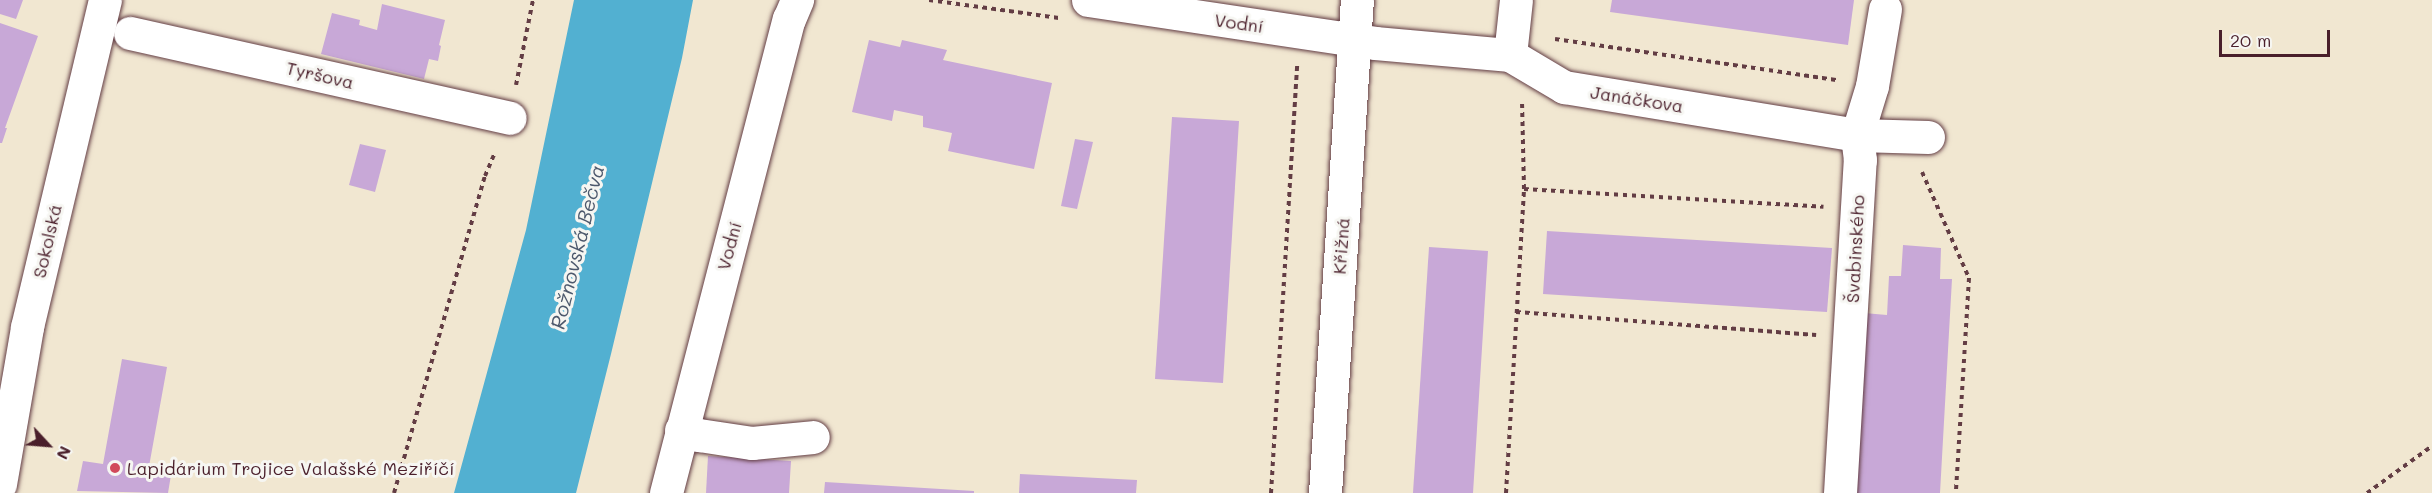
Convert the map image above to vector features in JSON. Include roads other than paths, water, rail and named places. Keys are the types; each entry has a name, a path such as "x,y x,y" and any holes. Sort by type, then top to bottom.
{"street":[{"name":"Sokolská","path":"0,484 27,327 105,0"},
{"name":"Vodní","path":"666,493 789,19 797,0"},
{"name":"Křižná","path":"1325,493 1357,0"},
{"path":"1515,50 1516,0"},
{"name":"Vodní","path":"1076,9 1310,33 1354,40"},
{"name":"Švabinského","path":"1840,493 1860,160 1857,135 1872,86 1885,9"},
{"name":"Tyršova","path":"130,33 510,118"},
{"name":"Janáčkova","path":"1354,40 1515,50 1564,87 1857,135 1923,151"},
{"path":"681,430 752,443 813,437"}],"water":[{"name":"Rožnovská Bečva","path":"574,0 693,0 682,58 611,354 576,493 454,493 526,230"}],"place":[{"name":"Lapidárium Trojice Valašské Meziříčí","path":"115,468"}]}
